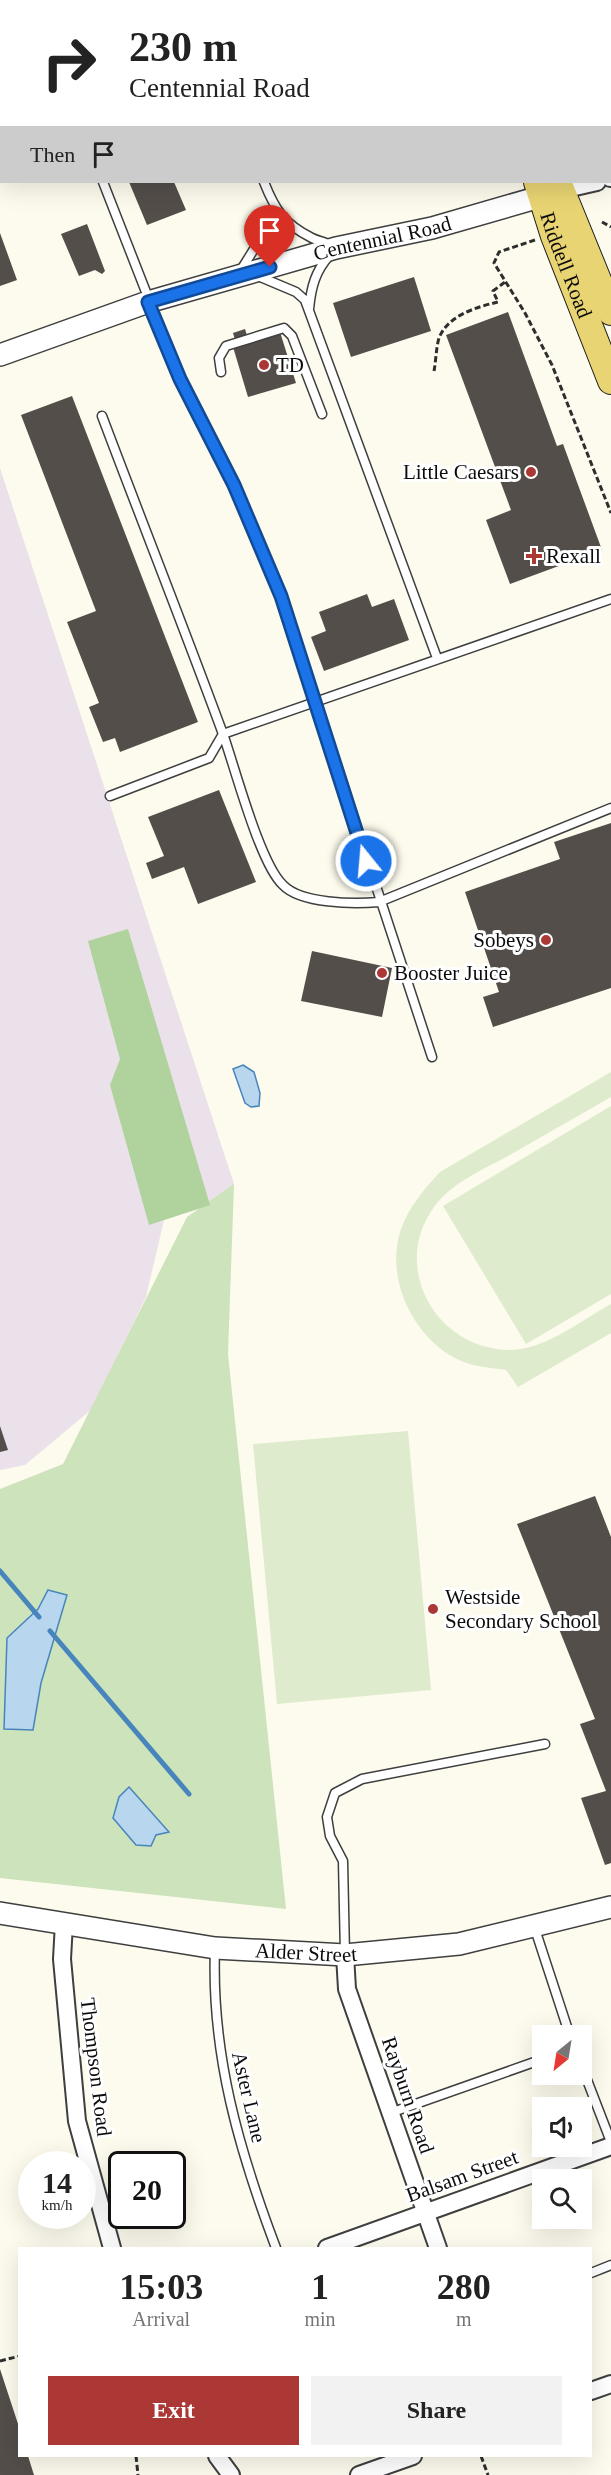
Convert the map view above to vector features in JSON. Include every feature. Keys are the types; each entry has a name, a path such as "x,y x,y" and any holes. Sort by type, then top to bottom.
{"main road":[{"name":"Riddell Road","path":"550,187 554,236 611,381"},
{"name":"Riddell Road","path":"550,187 611,312"}],"street":[{"path":"550,187 588,183"},
{"name":"Centennial Road","path":"0,356 148,302 336,248 432,228 550,187"},
{"name":"Alder Street","path":"0,1913 215,1948 345,1955 459,1944 611,1907"},
{"name":"Thompson Road","path":"64,1923 63,1970 77,2121 112,2247"},
{"name":"Rayburn Road","path":"345,1955 347,1989 438,2247"},
{"name":"Balsam Street","path":"330,2247 611,2144"},
{"path":"592,2391 611,2384"},
{"path":"218,2457 231,2475"},
{"path":"359,2475 410,2457"}],"lane":[{"path":"103,183 180,379 234,485 281,596 379,902 432,1057"},
{"path":"264,183 274,208 302,232 336,248 316,275 311,290 309,312"},
{"path":"274,208 269,225 242,275 271,280 296,292 305,300 436,658"},
{"path":"222,372 219,358 226,346 284,328 292,336 322,414"},
{"path":"102,416 223,734 265,855 284,887 325,902 355,904 379,902 611,808"},
{"path":"110,796 209,758 223,734 611,598"},
{"path":"345,1955 343,1861 330,1836 327,1817 335,1793 362,1779 545,1744"},
{"path":"534,1926 566,2025"},
{"name":"Aster Lane","path":"215,1948 214,2000 221,2062 237,2136 276,2247"},
{"path":"390,2113 532,2063"},
{"path":"589,2085 611,2144"},
{"path":"592,2272 611,2265"}],"path":[{"path":"602,222 611,227"},
{"path":"554,236 499,252 494,263 525,313 552,365 611,513"},
{"path":"434,371 440,337 453,320 477,307 498,302 493,291 505,282"},
{"path":"0,2361 18,2356"},
{"path":"136,2457 138,2475"},
{"path":"481,2457 488,2475"}],"shaded area":[{"path":"0,468 234,1184 210,1205 164,1220 146,1297 92,1409 25,1465 0,1470"}],"green space":[{"path":"128,929 210,1205 149,1225 110,1085 120,1059 88,941"},
{"path":"611,1072 611,1097 450,1190 434,1207 422,1230 417,1255 419,1278 428,1301 442,1320 460,1336 483,1346 509,1350 536,1345 562,1333 611,1304 611,1333 518,1387 506,1370 467,1363 444,1351 429,1339 417,1323 400,1287 397,1248 401,1229 408,1213 440,1172"},
{"path":"611,1106 611,1294 526,1344 443,1206"},
{"path":"234,1184 228,1354 286,1909 0,1878 0,1489 63,1464 187,1217"},
{"path":"408,1431 431,1690 277,1704 253,1444"}],"water":[{"path":"243,1065 254,1072 260,1093 259,1106 251,1107 245,1103 233,1069"},
{"path":"48,1590 67,1595 41,1683 33,1730 4,1729 7,1638 38,1609"},
{"path":"129,1787 169,1832 156,1835 151,1846 136,1845 113,1818 119,1797"}],"building":[{"path":"129,183 174,183 186,210 147,225"},
{"path":"87,224 105,271 102,274 95,270 79,276 61,234"},
{"path":"0,233 17,280 0,286"},
{"path":"414,277 431,331 351,357 333,303"},
{"path":"508,312 557,446 563,444 602,550 510,584 486,520 511,510 446,335"},
{"name":"TD","path":"245,329 249,342 280,332 296,383 248,397 233,347 237,346 233,333"},
{"path":"72,396 198,722 120,752 115,738 103,742 89,707 99,703 67,622 96,611 21,415"},
{"path":"367,594 372,607 394,599 409,640 324,671 311,637 326,631 319,612"},
{"path":"219,790 256,882 198,904 184,867 152,879 146,863 164,856 148,817"},
{"name":"Sobeys","path":"611,823 611,988 493,1027 483,997 499,992 465,892 560,859 554,842"},
{"path":"312,951 392,968 382,1017 301,1001"},
{"path":"0,1426 8,1450 0,1452"},
{"path":"595,1496 611,1537 611,1863 605,1865 581,1798 606,1791 580,1724 595,1719 517,1524"},
{"path":"0,2369 18,2424 18,2457 28,2457 34,2475 0,2475"}],"waterway":[{"path":"0,1571 39,1617"},
{"path":"50,1631 189,1794"}],"place":[{"name":"TD","path":"264,365"},
{"name":"Little Caesars","path":"531,472"},
{"name":"Rexall","path":"534,556"},
{"name":"Sobeys","path":"546,940"},
{"name":"Booster Juice","path":"382,973"},
{"name":"Westside Secondary School","path":"433,1609"}],"route":[{"path":"270,267 148,302 180,379 234,485 281,596 366,861"}]}
